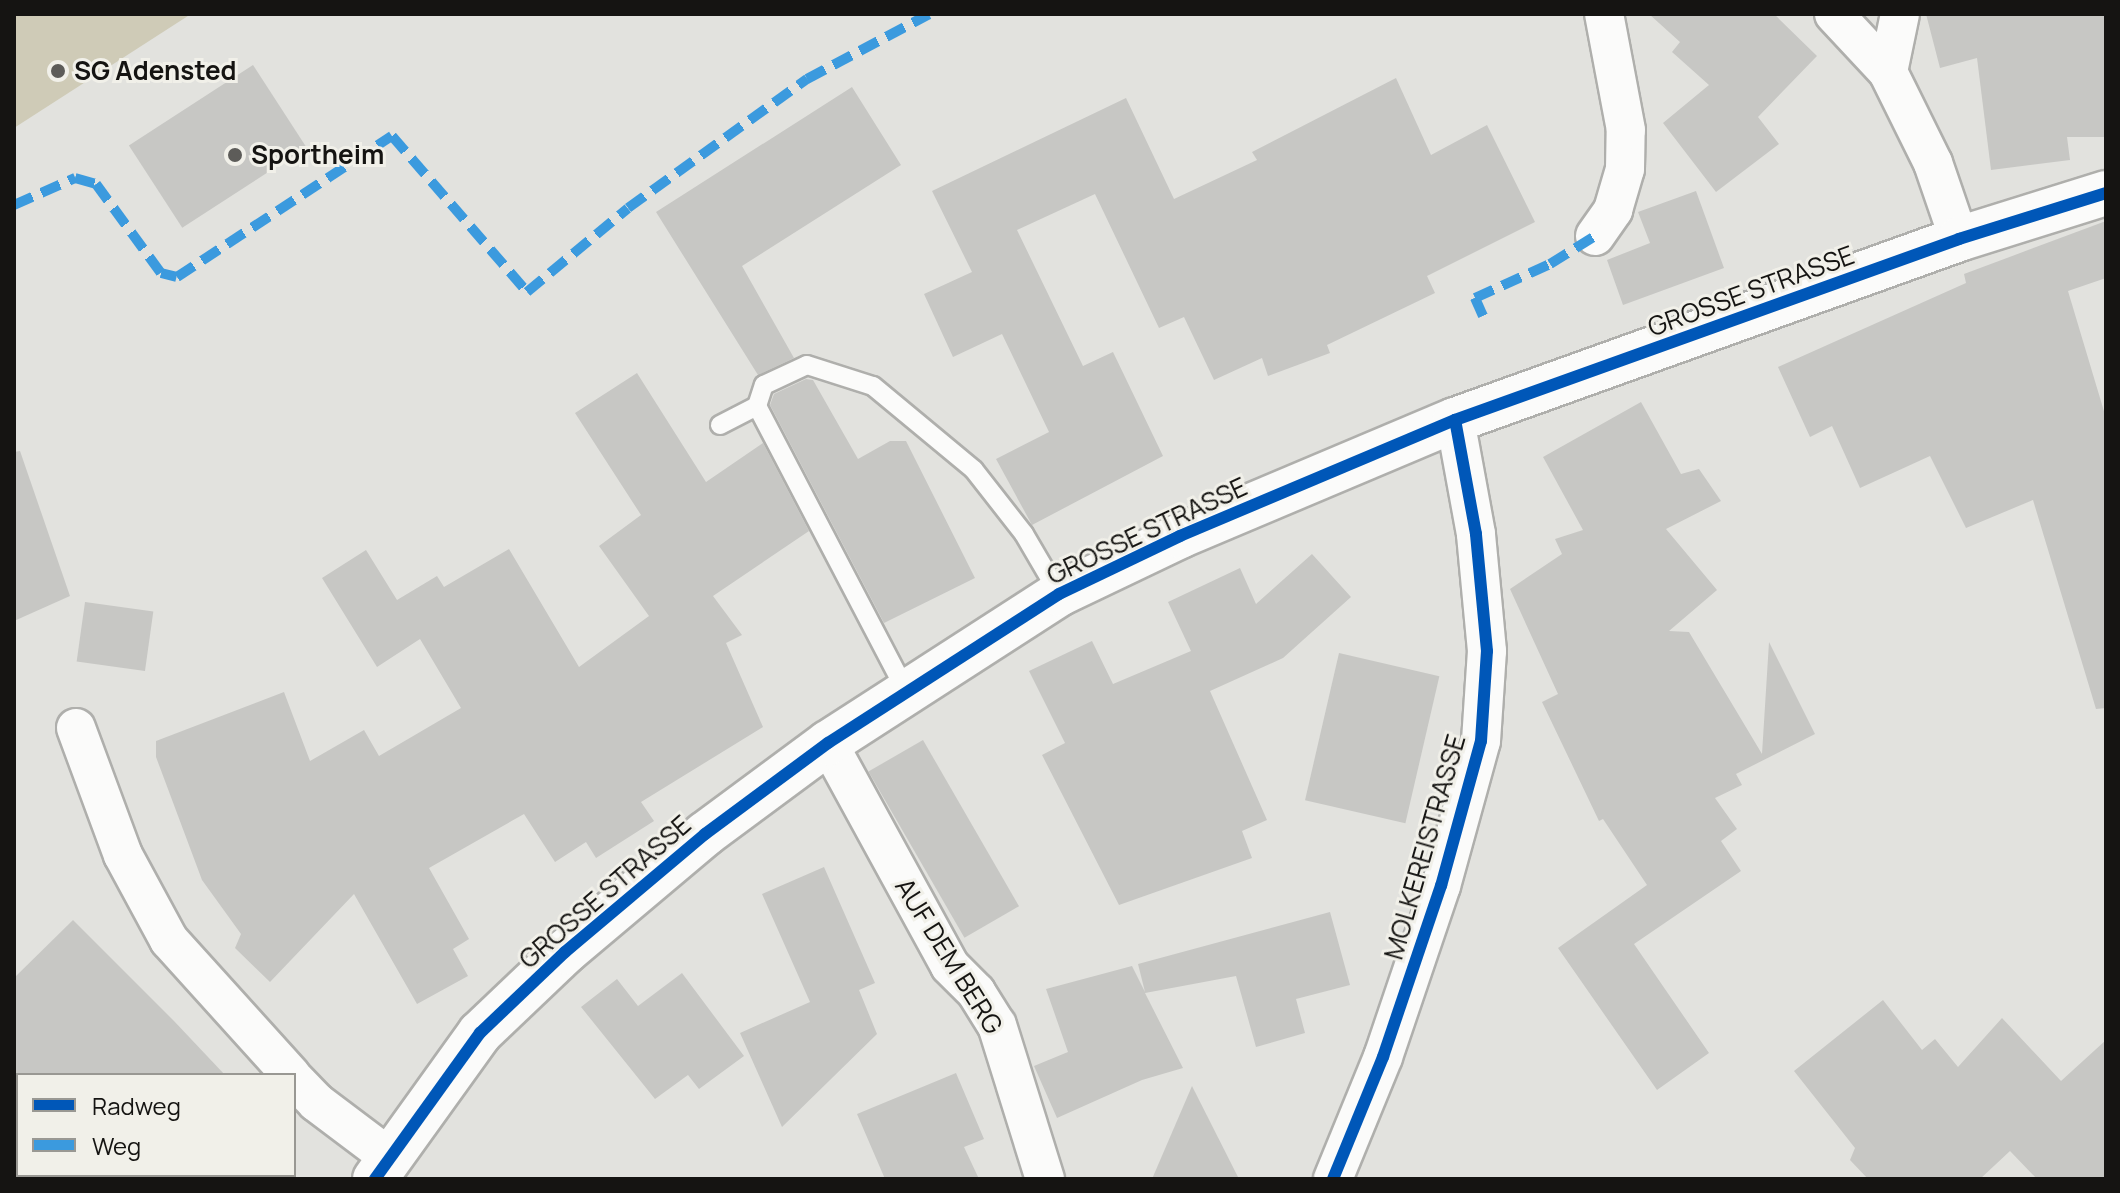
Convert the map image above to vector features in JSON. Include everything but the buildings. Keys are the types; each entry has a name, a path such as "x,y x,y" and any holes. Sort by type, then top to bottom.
{"main road":[{"name":"GROSSE STRASSE","path":"382,1168 480,1033 565,952 705,834 828,743 1059,594 1180,536 1455,420 1959,239 2106,193"}],"street":[{"path":"1595,236 1613,210 1625,169 1626,130 1604,14"},
{"path":"1834,14 1888,72 1933,163 1959,239"},
{"path":"1888,72 1900,14"},
{"name":"MOLKEREISTRASSE","path":"1333,1179 1437,901 1481,741 1487,651 1476,534 1455,420"},
{"path":"76,728 123,855 169,940 288,1073"},
{"name":"AUF DEM BERG","path":"828,743 950,966 976,992 997,1025 1045,1179"},
{"path":"296,1081 382,1168"}],"lane":[{"path":"720,425 757,406 764,385 807,365 873,386 974,470 1024,534 1059,594"},
{"path":"757,406 906,691"}],"shaded area":[{"name":"SG Adensted","path":"14,14 191,14 14,128"}],"marked path":[{"path":"14,205 75,178 96,184 161,273 177,277 392,136 527,292 628,208 807,79 929,14"},
{"path":"1483,316 1475,298 1550,264 1595,236"}],"cycle path":[{"path":"375,1179 480,1033 565,952 705,834 828,743 1059,594 1180,536 1455,420 1959,239 2106,193"},
{"path":"1333,1179 1383,1057 1441,886 1481,741 1487,651 1476,534 1455,420"}],"place":[{"name":"SG Adensted","path":"58,71"},
{"name":"Sportheim","path":"235,155"}]}
